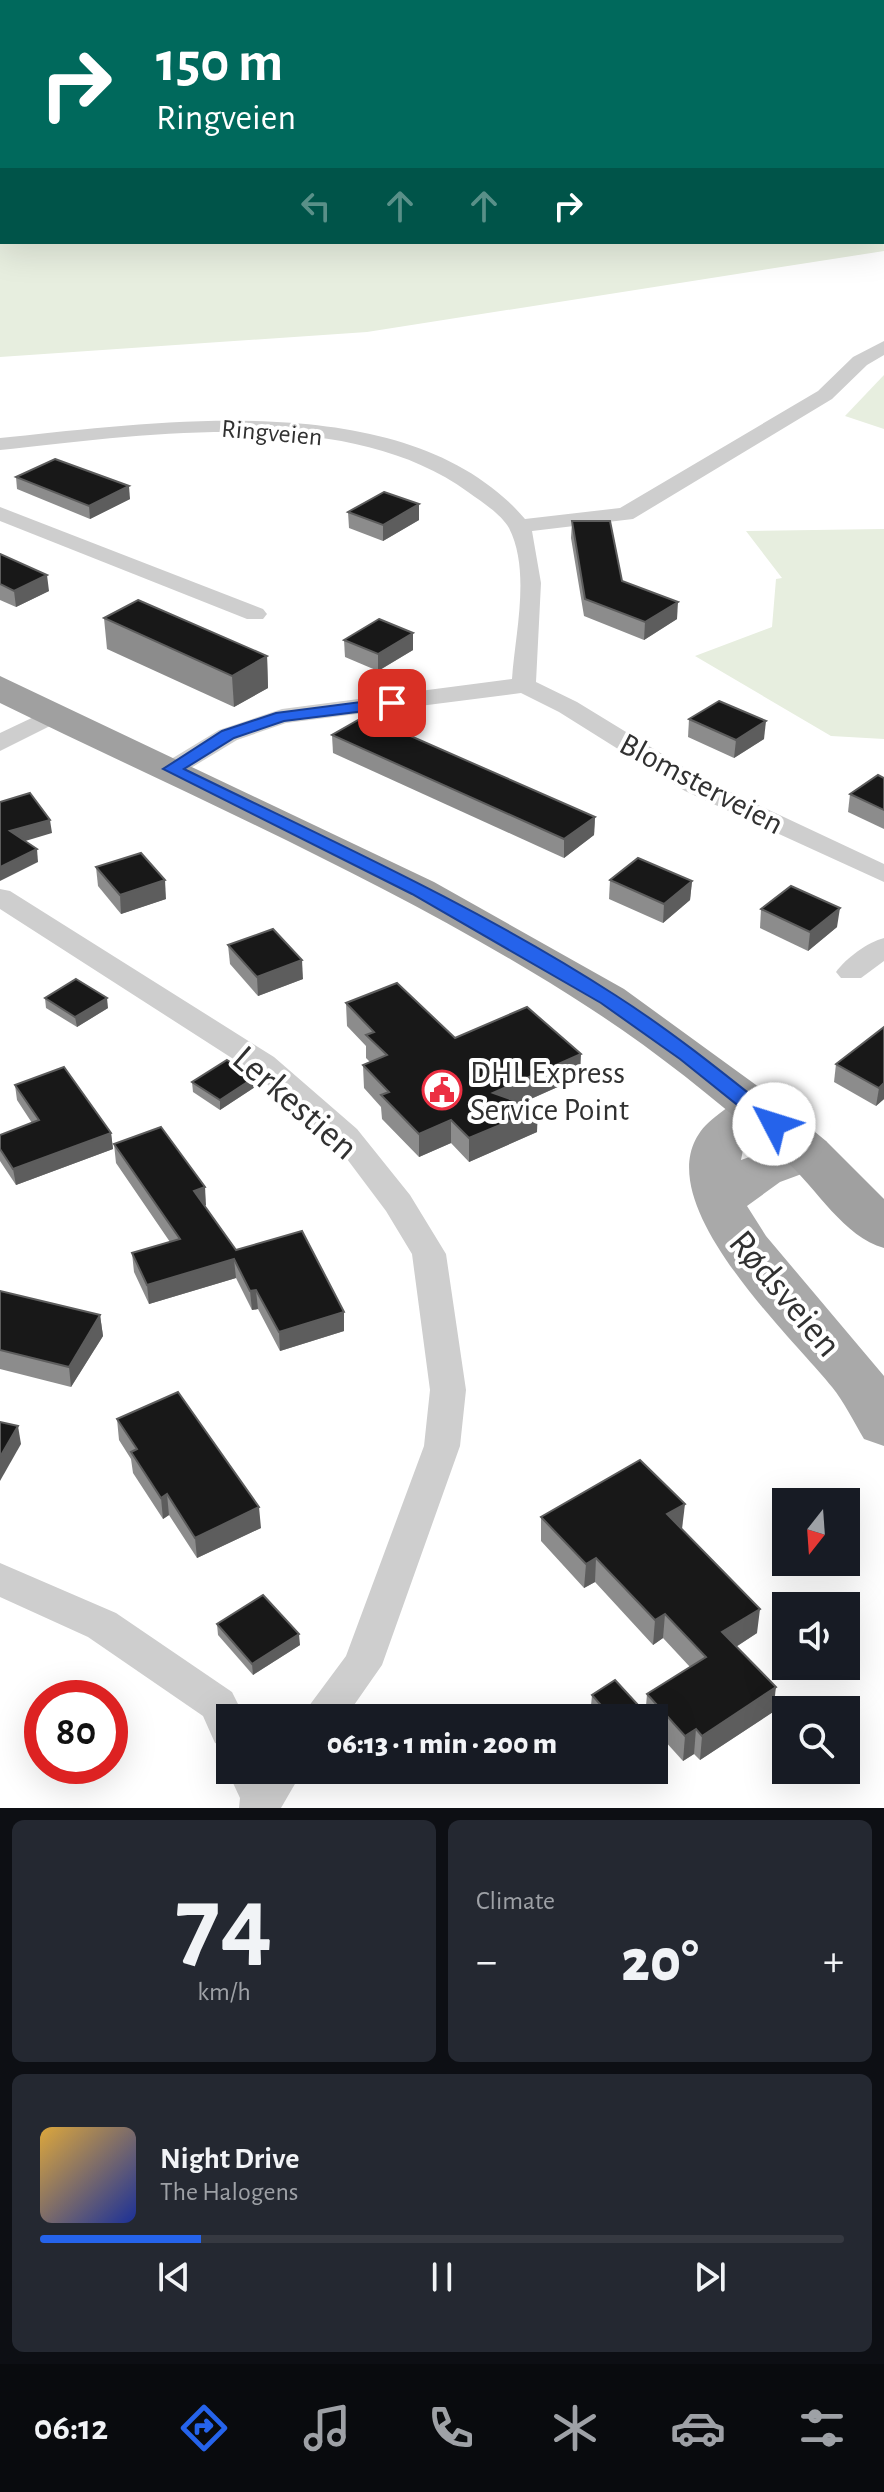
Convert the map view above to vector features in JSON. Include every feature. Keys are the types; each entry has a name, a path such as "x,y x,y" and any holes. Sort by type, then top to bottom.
{"highway":[{"path":"0,688 172,769 475,921 608,999 757,1109 808,1153 884,1230"}],"main road":[{"name":"Rødsveien","path":"757,1109 720,1138 713,1176 725,1218 747,1249 855,1376 884,1424"},
{"name":"Rødsveien","path":"721,1199 762,1170 808,1153"}],"street":[{"path":"172,769 228,735 282,716 524,685 530,587 519,526 625,514 825,395 860,361 884,347"},
{"name":"Ringveien","path":"0,444 137,430 207,427 316,434 370,442 420,455 474,480 519,526"},
{"path":"0,513 255,614"},
{"name":"Blomsterveien","path":"524,685 553,697 593,726 693,785 884,874"},
{"path":"0,743 57,713"},
{"name":"Lerkestien","path":"0,897 263,1064 346,1136 398,1203 429,1254 448,1390 442,1446 403,1560 362,1665 332,1704"},
{"path":"851,972 884,947"},
{"path":"0,1579 102,1625 218,1704"}],"green space":[{"path":"0,244 884,244 884,251 367,332 0,357"},
{"path":"884,375 884,429 845,416"},
{"path":"884,529 884,739 831,736 695,656 772,627 776,579 782,578 746,531"}],"building":[{"path":"55,459 129,486 89,506 16,477"},
{"path":"384,492 419,504 383,525 348,512"},
{"path":"572,521 610,521 622,581 678,602 645,622 585,599"},
{"path":"0,554 47,575 14,591 0,584"},
{"path":"138,600 267,656 232,676 104,618"},
{"path":"379,619 413,633 378,654 344,640"},
{"path":"719,701 766,721 736,740 689,719"},
{"path":"365,716 595,817 564,839 332,735"},
{"path":"878,775 884,778 884,810 850,794"},
{"path":"30,793 50,820 10,831 37,849 0,867 0,802"},
{"path":"141,853 165,880 120,895 96,867"},
{"path":"638,858 692,881 664,904 610,880"},
{"path":"791,886 840,908 810,932 761,909"},
{"path":"273,929 302,960 257,977 228,945"},
{"path":"76,979 107,998 75,1017 45,998"},
{"path":"397,983 455,1038 527,1007 581,1054 493,1093 538,1109 469,1138 451,1120 419,1134 381,1095 389,1092 363,1065 387,1055 366,1035 374,1032 346,1003"},
{"path":"884,1027 884,1083 879,1088 836,1064"},
{"path":"227,1060 255,1077 220,1100 192,1082"},
{"path":"64,1067 111,1133 13,1169 0,1149 0,1135 39,1120 15,1085"},
{"path":"161,1127 205,1187 194,1191 236,1250 302,1231 344,1312 279,1332 256,1290 250,1291 234,1259 147,1285 132,1253 180,1239 114,1144"},
{"path":"0,1291 100,1315 69,1367 0,1350"},
{"path":"178,1392 259,1507 195,1538 167,1494 161,1498 131,1452 137,1449 117,1419"},
{"path":"0,1422 18,1426 0,1457"},
{"path":"640,1460 685,1504 667,1514 760,1609 722,1632 776,1687 702,1736 696,1729 685,1736 668,1717 668,1704 656,1704 647,1694 706,1657 665,1614 655,1620 596,1558 586,1564 541,1517"},
{"path":"263,1595 299,1634 252,1664 217,1624"},
{"path":"615,1680 637,1704 600,1704 592,1695"}],"place":[{"name":"DHL Express Service Point","path":"442,1090"}],"route":[{"path":"392,703 282,716 228,735 172,769 419,891 608,999 687,1054 774,1124"}]}
